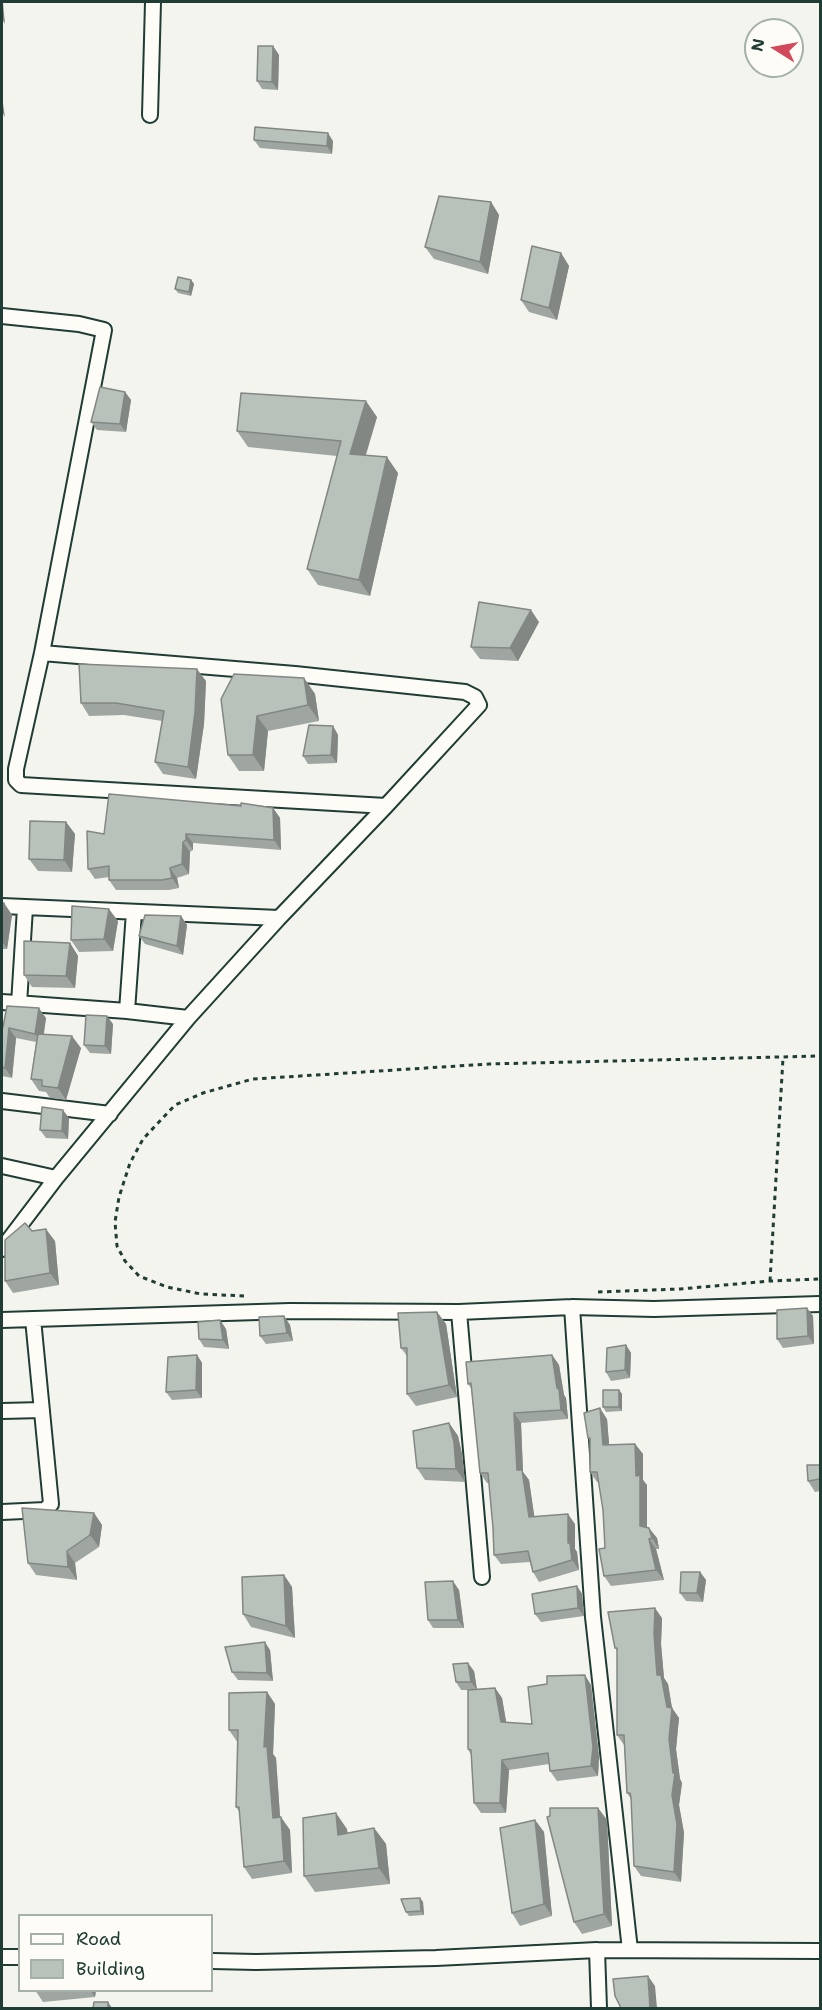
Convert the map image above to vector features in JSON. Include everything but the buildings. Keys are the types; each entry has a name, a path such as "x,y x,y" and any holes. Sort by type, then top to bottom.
{"street":[{"path":"150,115 153,2"},
{"path":"2,316 79,324 104,330 42,653 16,769 16,780 21,785 386,806"},
{"path":"2,1249 56,1178 188,1018 479,705 475,697 465,692 318,676 42,653"},
{"path":"2,906 279,918"},
{"path":"19,1004 25,908"},
{"path":"128,1011 134,912"},
{"path":"2,1002 128,1011 188,1018"},
{"path":"2,1101 110,1114"},
{"path":"2,1166 56,1178"},
{"path":"2,1320 290,1311 459,1311 572,1307 654,1309 820,1304"},
{"path":"572,1307 593,1617 630,1950"},
{"path":"459,1311 482,1577"},
{"path":"2,1512 45,1510 51,1504 33,1318"},
{"path":"2,1411 42,1410"},
{"path":"597,1950 598,2008"},
{"path":"213,1961 436,1958 597,1950 820,1951"},
{"path":"2,1957 18,1957"}],"path":[{"path":"245,1297 201,1294 167,1287 148,1280 139,1276 125,1262 117,1246 115,1222 119,1197 130,1163 143,1139 175,1105 203,1093 253,1079 489,1064 820,1056"},
{"path":"770,1281 783,1057"},
{"path":"590,1292 680,1289 820,1279"}]}
